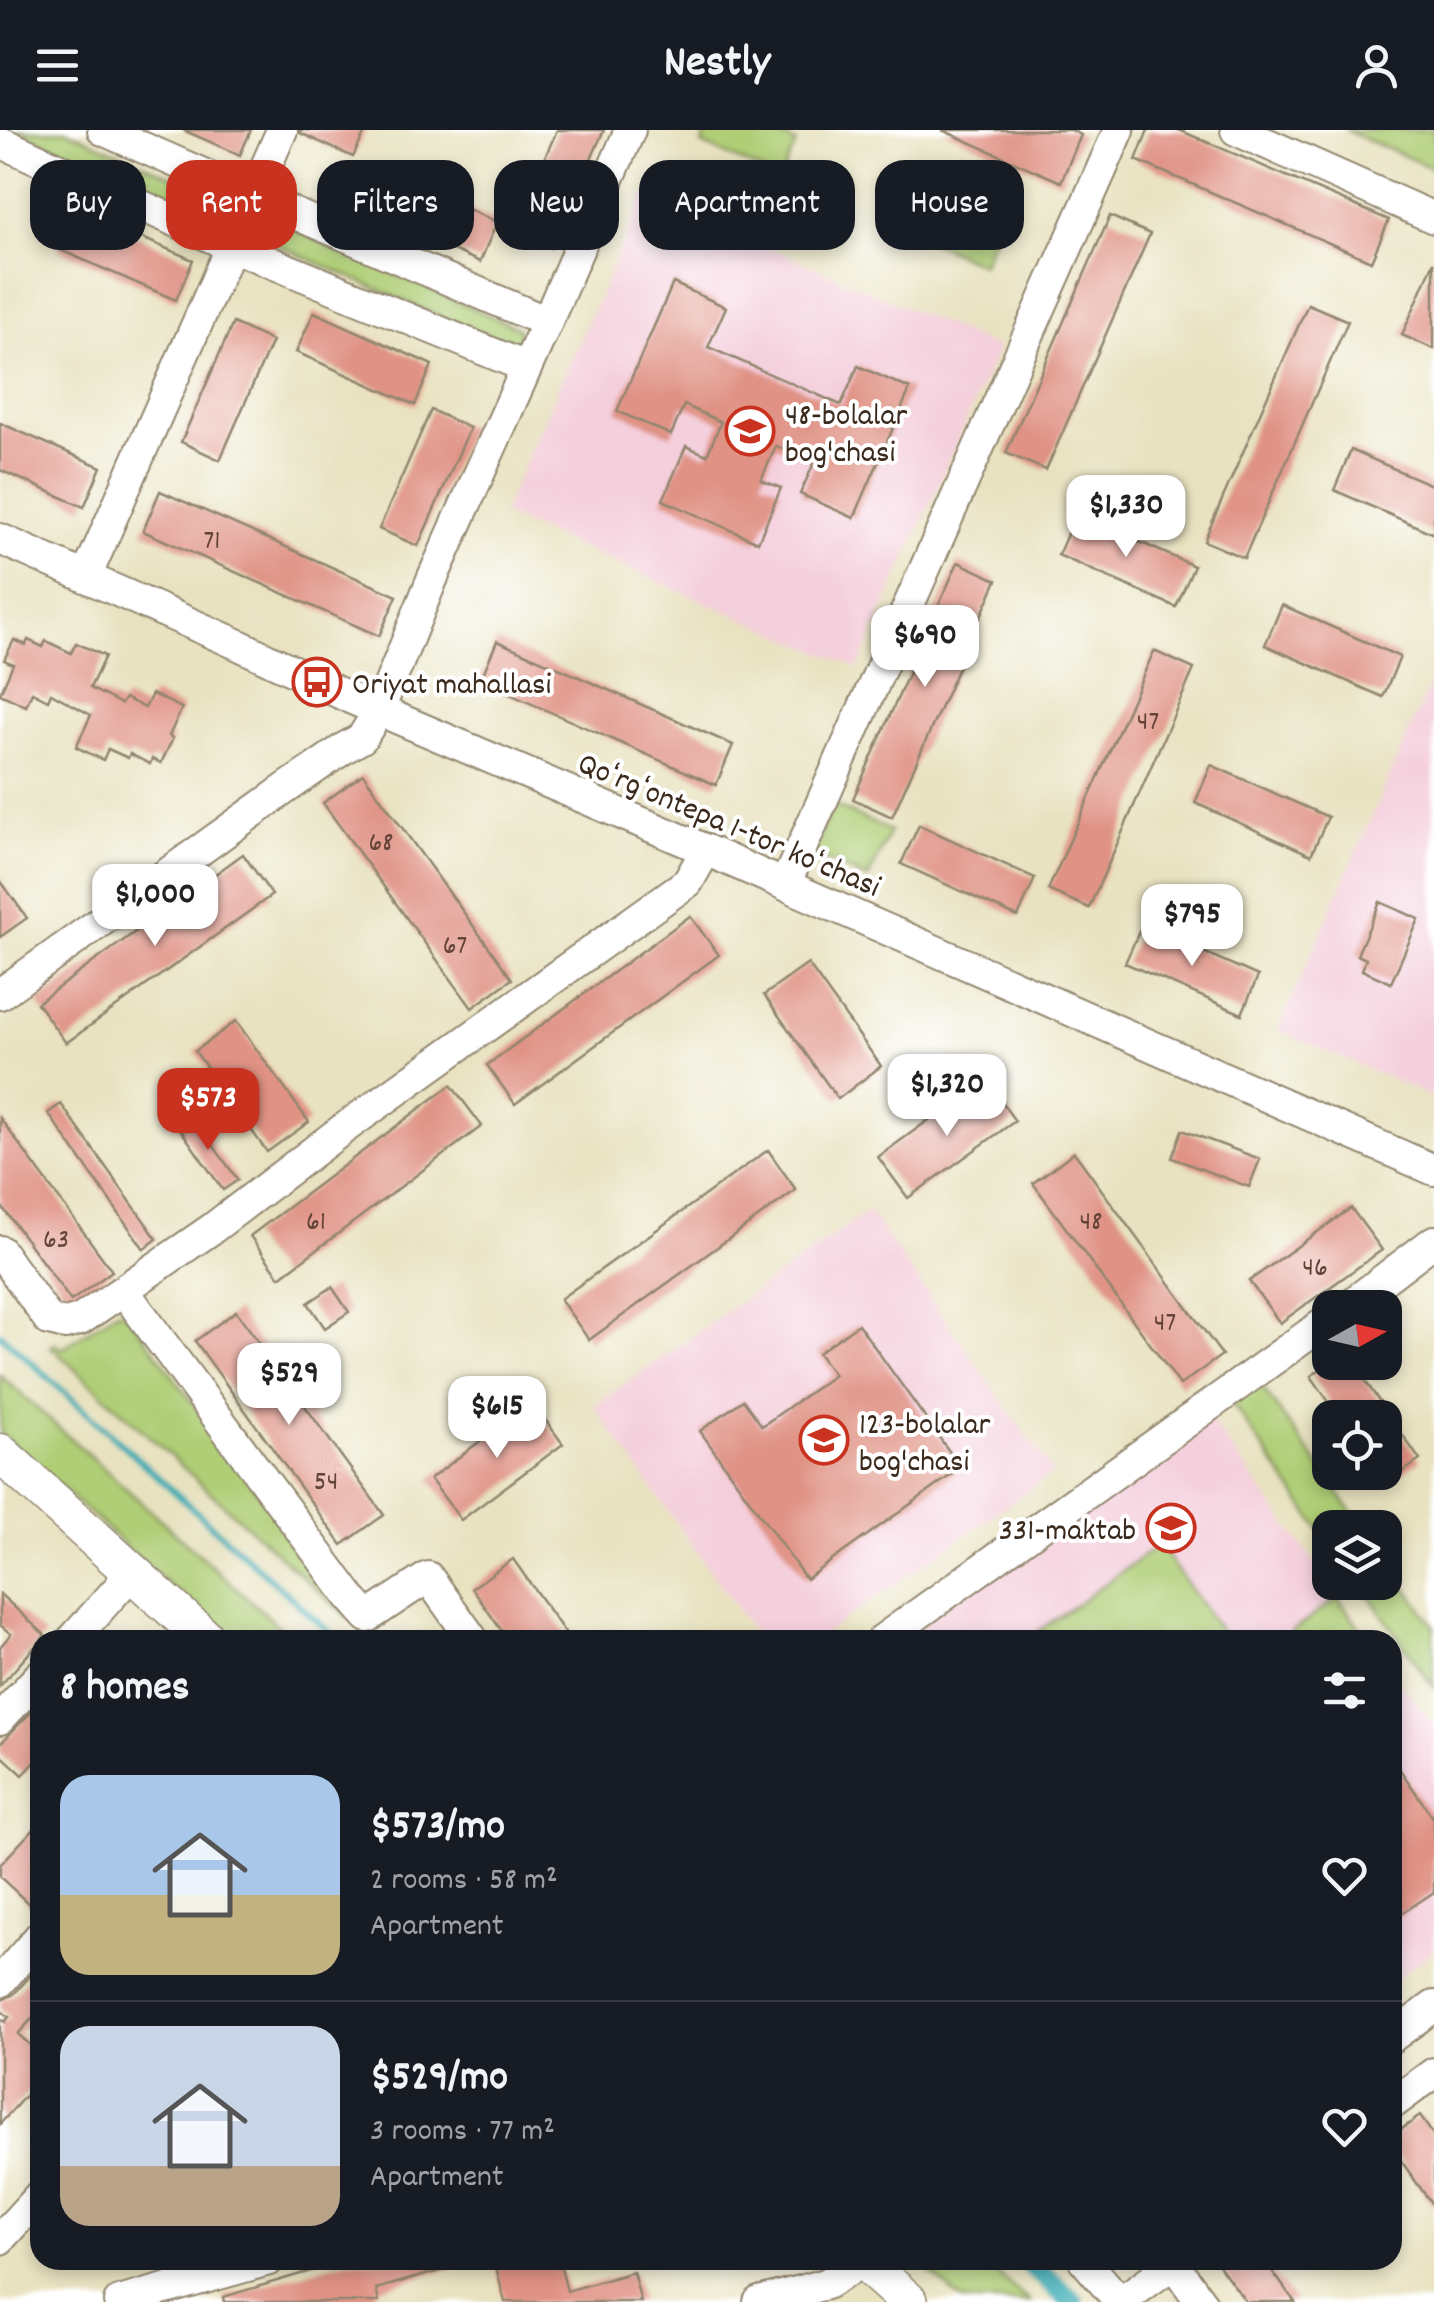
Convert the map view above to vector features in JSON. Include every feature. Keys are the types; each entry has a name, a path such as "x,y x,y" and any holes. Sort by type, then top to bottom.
{"main road":[{"path":"2,1465 125,1581 166,1630"},
{"path":"125,1581 192,1630"},
{"path":"873,2270 909,2302"},
{"path":"904,2270 940,2302"}],"street":[{"path":"104,130 171,160"},
{"path":"268,160 282,130"},
{"path":"0,994 362,738 379,710 433,577 630,130"},
{"path":"785,885 1119,130"},
{"path":"1236,130 1434,218"},
{"path":"0,142 166,217"},
{"path":"297,215 548,322"},
{"path":"86,577 229,250"},
{"path":"241,250 526,367"},
{"name":"Qoʻrgʻontepa 1-tor koʻchasi","path":"0,539 379,710 1434,1170"},
{"path":"0,1251 50,1320 72,1324 80,1320 213,1228 688,882 706,850"},
{"path":"1370,1290 1434,1241"},
{"path":"124,1290 352,1598 362,1622 428,1577 466,1630"},
{"path":"896,1630 1312,1333"},
{"path":"81,1630 125,1581"},
{"path":"0,1719 30,1686"},
{"path":"0,1982 30,1948"},
{"path":"1402,2029 1434,2006"},
{"path":"1402,2097 1434,2074"},
{"path":"0,2239 30,2205"},
{"path":"119,2302 233,2270"},
{"path":"759,2302 826,2284 849,2270"},
{"path":"1094,2270 1120,2298 1164,2270"},
{"path":"1180,2270 1201,2302"}],"shaded area":[{"name":"48-bolalar bog'chasi","path":"639,206 639,250 775,250 998,348 858,668 502,514"},
{"path":"1434,675 1434,1098 1278,1030"},
{"name":"123-bolalar bog'chasi","path":"869,1211 1053,1473 830,1630 752,1630 594,1406"},
{"name":"331-maktab","path":"1207,1415 1312,1559 1312,1600 1342,1600 1364,1630 915,1630"},
{"path":"1402,1684 1434,1727 1434,1950 1402,1974"}],"green space":[{"path":"17,130 67,130 135,160 85,160"},
{"path":"708,130 768,130 796,143 788,160 738,160 702,144"},
{"path":"1345,130 1434,130 1434,169"},
{"path":"146,165 166,174 166,196 146,187"},
{"path":"297,231 317,240 317,250 340,250 518,328 521,341 510,347 288,250 297,250"},
{"path":"950,250 988,250 982,264"},
{"path":"833,805 890,831 868,879 812,854"},
{"path":"117,1311 127,1313 349,1616 51,1347 55,1343 62,1349"},
{"path":"0,1375 283,1630 219,1630 0,1433"},
{"path":"1259,1383 1312,1456 1312,1490 1336,1490 1351,1510 1312,1510 1312,1518 1231,1402"},
{"path":"1159,1545 1220,1630 1040,1630"},
{"path":"1402,1582 1434,1626 1434,1688 1402,1643 1402,1630 1393,1630 1372,1600 1402,1600"},
{"path":"1339,1600 1361,1630 1294,1630"},
{"path":"928,2270 993,2270 1030,2302 963,2302"}],"building":[{"path":"183,130 251,130 240,155"},
{"path":"300,130 366,130 353,157"},
{"path":"557,130 604,130 591,160 544,160"},
{"path":"942,130 1071,130 1081,135 1061,182 1024,166 1024,160 1011,160"},
{"path":"1148,130 1179,130 1389,220 1371,261 1136,160"},
{"path":"474,212 494,221 480,262 453,250 474,250"},
{"path":"1110,216 1150,234 1046,470 1006,453"},
{"path":"146,240 193,260 176,300 60,250 146,250"},
{"path":"1434,262 1434,349 1402,335"},
{"path":"673,283 726,307 708,347 841,405 858,366 910,389 854,518 800,494 814,463 776,446 761,480 781,488 758,542 663,500 686,446 707,455 721,422 684,405 671,435 617,411"},
{"path":"1308,304 1348,321 1244,558 1204,541"},
{"path":"314,312 432,365 415,405 296,352"},
{"path":"233,323 272,341 220,460 181,442"},
{"path":"431,410 470,428 418,546 379,529"},
{"path":"0,423 101,467 84,507 0,470"},
{"path":"1351,450 1434,486 1434,534 1334,490"},
{"path":"160,491 397,596 379,636 143,531"},
{"path":"1076,514 1194,566 1176,607 1058,555"},
{"path":"958,562 997,580 892,817 853,799"},
{"path":"1282,605 1400,657 1383,697 1265,645"},
{"path":"14,640 26,645 28,640 43,647 46,641 71,653 76,643 105,656 90,688 121,704 125,698 145,708 152,694 182,708 161,763 152,759 150,764 108,749 103,760 76,747 91,715 51,693 48,700 32,692 26,706 0,694 13,664 4,660"},
{"path":"497,641 733,745 716,785 480,681"},
{"path":"1154,651 1194,669 1089,908 1048,890"},
{"path":"1211,765 1328,817 1311,855 1195,803"},
{"path":"363,774 512,979 472,1008 323,803"},
{"path":"919,825 1035,878 1018,917 901,864"},
{"path":"243,854 272,895 66,1043 37,1003"},
{"path":"0,880 27,918 0,937"},
{"path":"1380,902 1419,919 1391,983 1362,970 1366,959 1357,955"},
{"path":"690,916 719,955 515,1104 487,1065"},
{"path":"1142,925 1258,976 1242,1014 1125,963"},
{"path":"808,964 881,1066 838,1099 764,995"},
{"path":"236,1021 309,1122 267,1152 195,1051"},
{"path":"985,1079 1015,1121 908,1198 878,1157"},
{"path":"451,1085 482,1126 280,1277 250,1236"},
{"path":"61,1104 157,1239 144,1249 48,1113"},
{"path":"192,1116 238,1180 223,1190 178,1126"},
{"path":"0,1118 112,1271 71,1301 0,1204"},
{"path":"1182,1130 1260,1159 1249,1187 1172,1158"},
{"path":"768,1150 796,1190 589,1340 560,1299"},
{"path":"1074,1152 1222,1355 1180,1385 1033,1183"},
{"path":"1351,1208 1382,1250 1326,1290 1312,1290 1312,1300 1280,1323 1249,1281"},
{"path":"332,1287 349,1312 325,1328 308,1303"},
{"path":"236,1311 384,1515 342,1545 195,1341"},
{"path":"858,1324 961,1468 806,1579 700,1431 743,1400 762,1426 834,1375 818,1353"},
{"path":"1314,1380 1364,1380 1378,1400 1328,1400"},
{"path":"532,1402 563,1444 461,1520 430,1479"},
{"path":"1402,1434 1420,1460 1402,1472"},
{"path":"513,1559 563,1630 501,1630 472,1588"},
{"path":"0,1594 40,1630 30,1630 30,1652 0,1686 0,1647 11,1634 0,1625"},
{"path":"30,1713 30,1768 23,1775 0,1754 0,1744"},
{"path":"1402,1773 1434,1819 1434,1892 1402,1913"},
{"path":"30,1833 30,1905 0,1877 0,1865"},
{"path":"30,1976 30,2021 18,2034 30,2045 30,2090 0,2124 0,2018 5,2022 9,2017 0,2010 0,2001 14,1994"},
{"path":"1420,2116 1434,2136 1434,2207 1402,2162 1402,2129"},
{"path":"314,2270 443,2270 376,2289 379,2302 224,2302 223,2297"},
{"path":"497,2270 562,2270 567,2291 633,2272 641,2302 505,2302"},
{"path":"1222,2270 1271,2270 1295,2302 1246,2302"}],"waterway":[{"path":"0,1334 327,1630"},
{"path":"1037,2270 1073,2302"}],"place":[{"name":"48-bolalar bog'chasi","path":"750,431"},
{"name":"Oriyat mahallasi","path":"317,682"},
{"name":"123-bolalar bog'chasi","path":"824,1440"},
{"name":"331-maktab","path":"1171,1528"}]}
